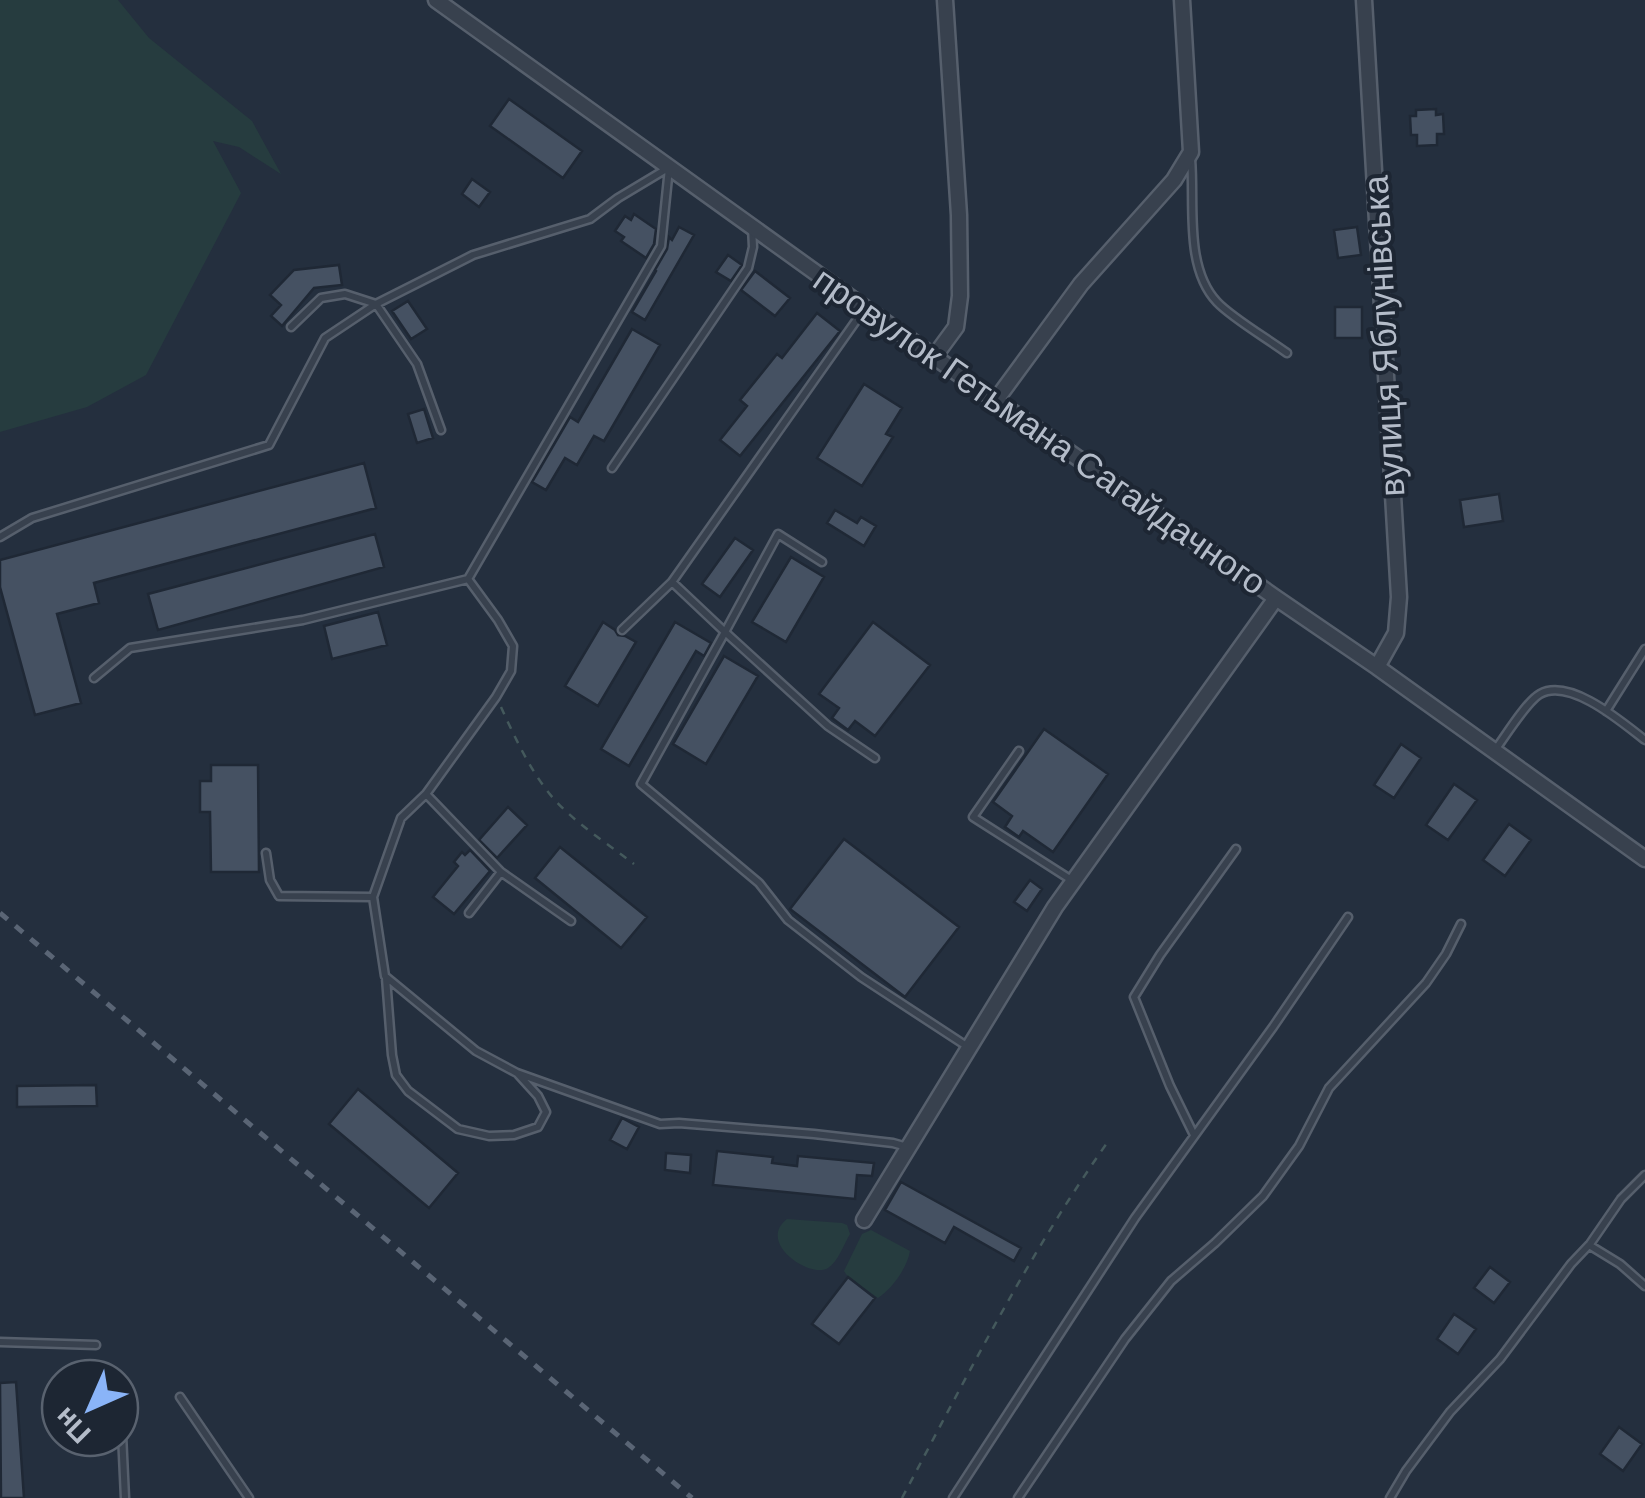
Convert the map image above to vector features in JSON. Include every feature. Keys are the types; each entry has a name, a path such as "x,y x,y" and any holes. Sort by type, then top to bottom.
{"street":[{"name":"провулок Гетьмана Сагайдачного","path":"436,0 864,308 1645,859"},
{"path":"934,357 956,327 960,296 959,214 945,0"},
{"path":"996,400 1081,284 1174,180 1190,152 1182,0"},
{"name":"вулиця Яблунівська","path":"1364,0 1399,597 1396,633 1377,667"},
{"path":"864,1220 1055,908 1276,598"}],"lane":[{"path":"1190,152 1194,192 1192,237 1207,287 1218,304 1287,353"},
{"path":"0,537 32,518 269,445 326,338 376,304 472,255 590,220 669,167"},
{"path":"94,678 130,648 303,620 468,580 660,246 669,167"},
{"path":"612,468 748,268 752,226"},
{"path":"291,327 320,298 345,294 376,304 416,364 441,430"},
{"path":"622,630 672,582 864,308"},
{"path":"822,562 778,534 640,784 759,883 788,920 861,977 969,1048"},
{"path":"468,580 513,646 511,671 426,794 401,818 372,897 386,976 392,1055 396,1075 408,1091 458,1129 489,1136 514,1135 538,1127 546,1112 538,1096 517,1074"},
{"path":"672,582 828,726 875,758"},
{"path":"1606,710 1645,649"},
{"path":"1494,752 1540,694 1555,691 1591,700 1645,740"},
{"path":"1019,751 973,817 1074,881"},
{"path":"426,794 501,872 572,921"},
{"path":"1194,1135 1134,997 1236,849"},
{"path":"266,853 270,880 279,896 372,897"},
{"path":"469,913 501,872"},
{"path":"953,1498 1136,1218 1348,917"},
{"path":"1018,1498 1125,1339 1171,1282 1263,1196 1299,1146 1329,1088 1426,984 1461,924"},
{"path":"386,976 476,1051 517,1074 660,1124 679,1122 814,1134 908,1147"},
{"path":"1390,1498 1450,1412 1500,1359 1621,1199 1645,1175"},
{"path":"1590,1244 1645,1286"},
{"path":"0,1342 96,1345"},
{"path":"180,1397 249,1498"},
{"path":"123,1458 125,1498"}],"path":[{"path":"496,697 519,746 553,798 634,864"},
{"path":"902,1498 1010,1297 1074,1190 1107,1144"}],"green space":[{"path":"0,0 118,0 149,38 252,121 281,174 239,147 213,141 241,193 146,375 87,407 0,432"},
{"path":"787,1219 842,1223 850,1234 832,1265 820,1270 810,1268 799,1264 782,1248 779,1228"},
{"path":"871,1230 910,1251 898,1278 878,1298 844,1271 862,1234"}],"building":[{"path":"509,99 582,151 563,178 490,126"},
{"path":"1436,109 1436,115 1443,114 1444,134 1437,134 1437,145 1417,146 1417,135 1411,135 1410,116 1416,116 1416,110"},
{"path":"472,179 490,192 479,207 462,194"},
{"path":"634,214 656,229 646,258 621,241 624,237 615,231 625,216 631,220"},
{"path":"679,227 694,235 645,320 632,312 667,249 669,237 672,240"},
{"path":"1357,227 1361,255 1338,258 1334,230"},
{"path":"728,255 742,265 731,281 716,272"},
{"path":"339,265 342,285 314,288 282,326 271,316 281,305 270,295 294,270"},
{"path":"755,271 790,298 775,316 741,290"},
{"path":"408,301 427,329 411,339 392,311"},
{"path":"1335,307 1362,307 1362,338 1335,338"},
{"path":"817,313 840,331 740,456 720,440 747,406 740,400 777,354 782,358"},
{"path":"632,329 660,345 604,441 594,436 577,465 565,458 546,490 532,482 570,417 578,422"},
{"path":"864,384 902,408 886,434 893,437 862,486 817,458"},
{"path":"424,409 433,438 417,443 408,414"},
{"path":"364,463 376,508 94,583 99,603 57,614 81,703 35,715 0,587 0,560"},
{"path":"1499,494 1503,521 1464,527 1460,500"},
{"path":"835,510 857,523 861,517 876,526 864,546 827,523"},
{"path":"375,534 384,567 158,630 148,594"},
{"path":"735,538 753,550 720,597 702,584"},
{"path":"791,557 824,577 786,642 752,622"},
{"path":"378,612 387,645 332,659 324,626"},
{"path":"603,622 618,635 636,642 598,706 565,686"},
{"path":"675,622 711,643 704,656 696,651 629,766 601,749"},
{"path":"873,622 930,665 875,736 855,721 848,730 832,718 839,708 819,694"},
{"path":"724,656 758,676 706,764 673,744"},
{"path":"1044,729 1108,774 1053,852 1023,831 1019,837 1005,827 1012,816 993,802"},
{"path":"1401,744 1421,758 1394,798 1374,785"},
{"path":"211,765 258,765 259,872 211,872 210,812 200,812 200,781 211,781"},
{"path":"1454,784 1477,800 1448,840 1426,825"},
{"path":"508,807 527,825 497,858 479,840"},
{"path":"1509,824 1531,840 1505,876 1483,860"},
{"path":"844,839 959,927 905,997 790,909"},
{"path":"560,847 647,917 621,948 535,878"},
{"path":"470,850 490,871 454,914 433,897 458,866 454,862 462,852 465,855"},
{"path":"1030,880 1042,889 1027,911 1014,902"},
{"path":"96,1085 97,1106 17,1107 17,1086"},
{"path":"358,1089 458,1173 429,1208 329,1124"},
{"path":"622,1118 639,1127 627,1149 610,1140"},
{"path":"717,1151 773,1157 772,1163 797,1166 798,1156 874,1163 872,1176 857,1175 855,1199 713,1185"},
{"path":"666,1153 691,1155 690,1173 665,1170"},
{"path":"901,1182 1021,1248 1014,1261 954,1227 945,1243 885,1210"},
{"path":"1490,1267 1510,1282 1494,1303 1474,1288"},
{"path":"848,1277 875,1298 839,1344 812,1324"},
{"path":"1454,1314 1476,1329 1458,1354 1437,1339"},
{"path":"16,1382 24,1498 1,1498 0,1383"},
{"path":"1619,1427 1642,1444 1623,1471 1600,1454"}],"railway":[{"path":"0,913 692,1498"}]}
